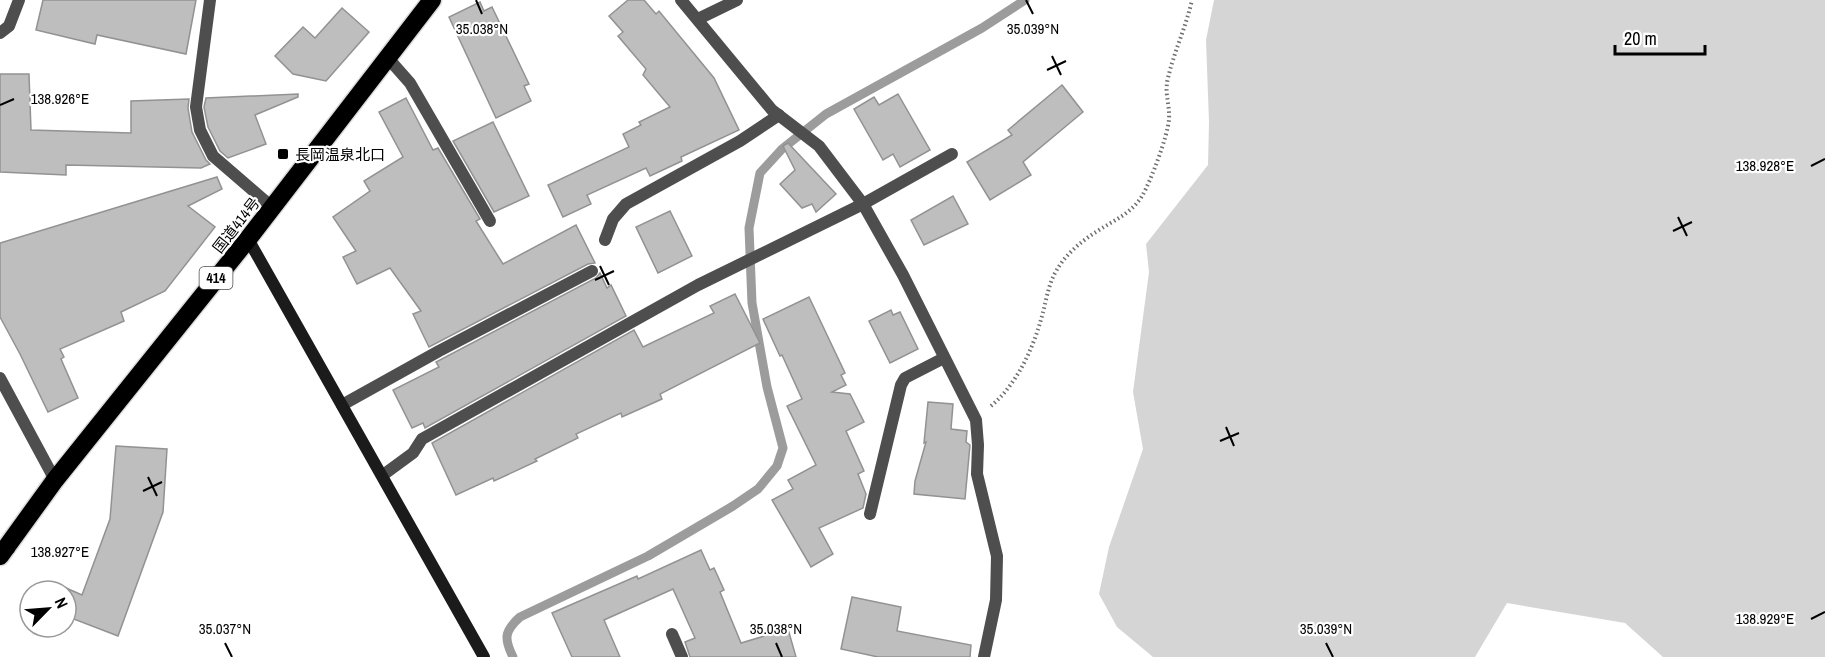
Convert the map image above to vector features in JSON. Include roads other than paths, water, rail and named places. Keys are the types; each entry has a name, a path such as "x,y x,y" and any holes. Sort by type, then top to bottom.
{"highway":[{"name":"国道414号","path":"0,556 55,480 248,239 432,0"}],"street":[{"path":"0,33 9,26 19,0"},
{"path":"210,0 196,107 200,130 213,156 272,207"},
{"path":"681,0 772,110 819,146 863,204 903,275 976,420 977,474 998,556 996,600 984,657"},
{"path":"698,19 737,0"},
{"path":"387,57 410,83 490,221"},
{"path":"605,240 613,219 626,204 740,141 780,116"},
{"path":"382,475 413,453 422,439 698,285 863,204 951,154"},
{"path":"248,239 484,657"},
{"path":"342,405 592,271"},
{"path":"870,514 901,385 905,378 944,358"},
{"path":"0,378 55,480"},
{"path":"672,634 682,657"}],"waterway":[{"path":"513,657 507,636 508,631 520,617 648,556 758,489 777,466 783,448 767,387 752,303 749,228 760,173 782,149 826,114 982,28 1025,0"}],"place":[{"name":"長岡温泉北口","path":"283,154"}]}
